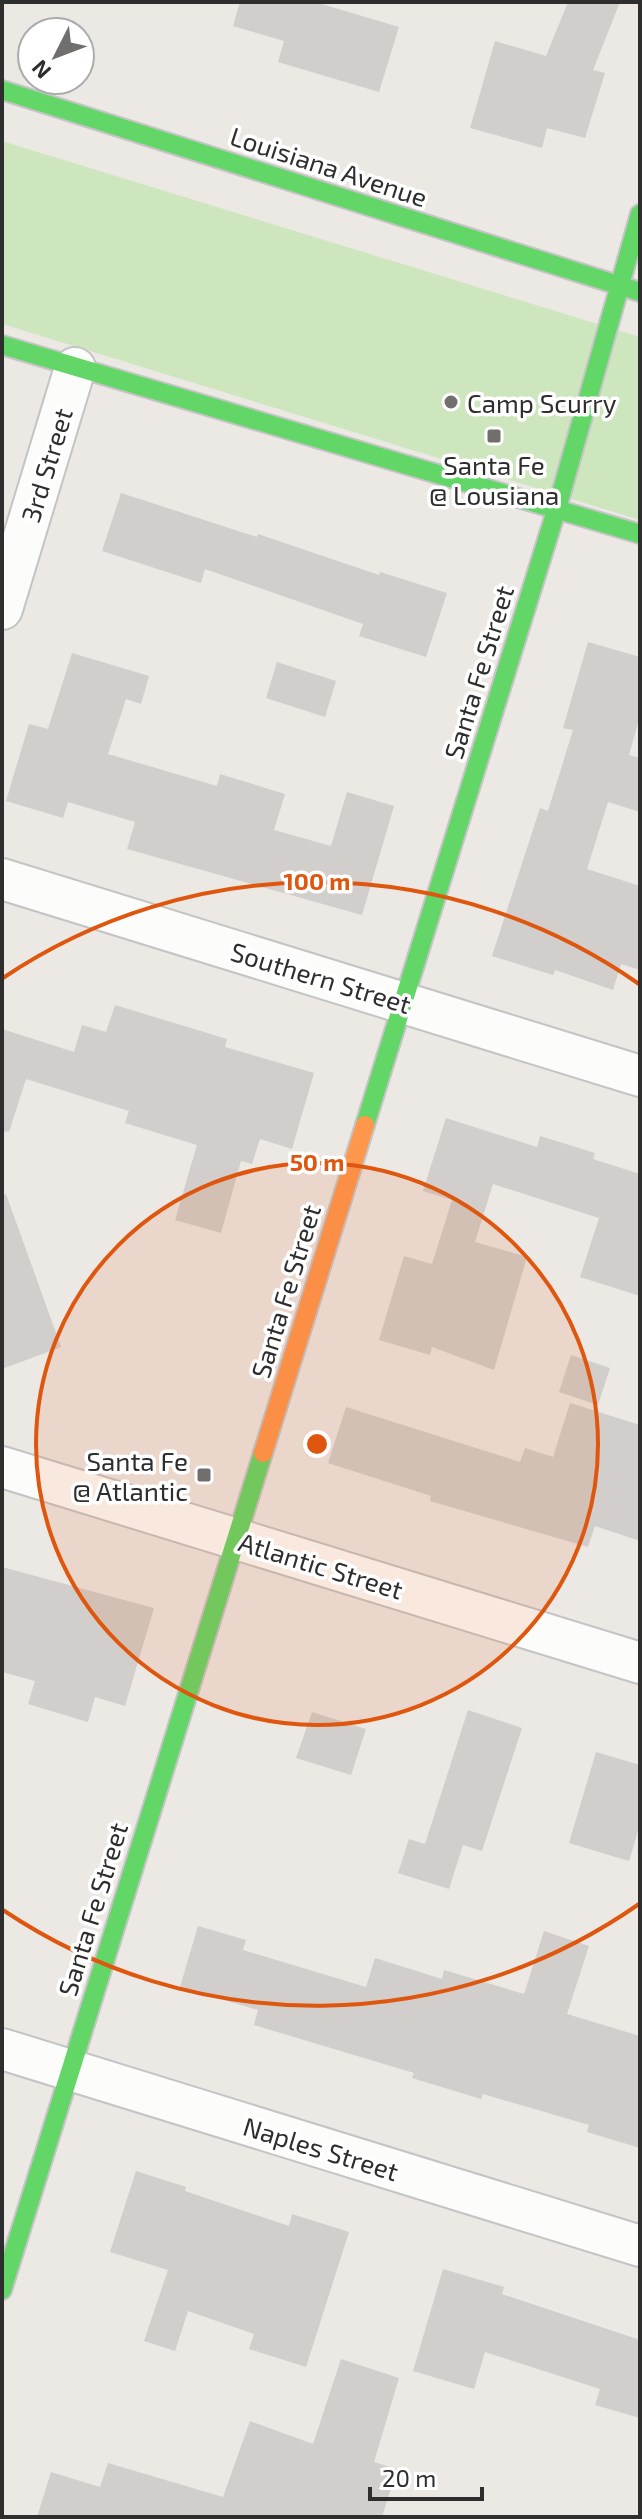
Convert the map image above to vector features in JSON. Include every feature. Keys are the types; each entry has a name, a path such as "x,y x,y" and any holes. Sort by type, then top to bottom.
{"main road":[{"name":"Louisiana Avenue","path":"2,90 640,292"},
{"name":"Santa Fe Street","path":"2,2290 557,508 640,214"},
{"path":"2,345 640,534"}],"street":[{"name":"3rd Street","path":"2,609 75,368"},
{"name":"Southern Street","path":"2,879 640,1076"},
{"name":"Atlantic Street","path":"2,1467 640,1663"},
{"name":"Naples Street","path":"2,2049 640,2246"}],"green space":[{"path":"2,141 640,337 640,520 2,324"}],"building":[{"path":"240,2 315,2 399,27 379,92 278,62 284,41 233,26"},
{"path":"568,2 620,2 593,70 605,73 585,138 547,128 542,148 470,128 495,41 546,56"},
{"path":"121,493 257,537 258,534 379,575 380,572 447,593 426,657 359,636 363,624 205,569 201,583 102,551"},
{"path":"588,642 640,657 640,716 629,755 640,758 640,812 608,802 587,869 640,886 640,970 621,964 613,990 555,970 553,975 492,956 540,808 548,811 573,730 563,728"},
{"path":"72,653 149,676 141,704 126,699 108,754 217,786 220,774 285,794 274,830 331,846 347,792 394,806 362,915 127,849 135,822 68,802 63,818 6,801 29,724 48,729"},
{"path":"277,662 336,681 325,717 266,698"},
{"path":"115,1005 227,1039 225,1047 314,1073 292,1149 260,1139 252,1164 241,1161 221,1233 175,1220 197,1145 125,1123 129,1111 26,1079 9,1132 2,1131 2,1029 74,1052 82,1025 106,1032"},
{"path":"446,1118 537,1147 540,1136 595,1153 593,1159 640,1174 640,1296 580,1277 599,1218 493,1184 475,1242 527,1257 494,1370 432,1347 430,1355 379,1340 404,1256 432,1264 452,1200 423,1191"},
{"path":"6,1194 61,1347 2,1369 2,1195"},
{"path":"571,1355 610,1368 598,1405 559,1392"},
{"path":"570,1403 640,1425 640,1541 595,1526 588,1547 430,1501 431,1496 328,1463 346,1407 520,1462 525,1448 553,1457"},
{"path":"2,1567 154,1608 125,1706 95,1697 88,1722 28,1704 35,1681 2,1672"},
{"path":"468,1710 522,1728 482,1851 463,1845 449,1889 398,1873 409,1839 425,1844"},
{"path":"312,1712 366,1729 351,1775 296,1758"},
{"path":"596,1752 640,1765 640,1824 629,1861 569,1843"},
{"path":"198,1926 246,1940 243,1950 366,1987 375,1958 442,1979 444,1970 524,1994 544,1931 589,1946 567,2014 640,2036 640,2148 587,2132 589,2125 483,2094 481,2099 412,2078 414,2073 254,2025 258,2010 180,1987"},
{"path":"136,2171 289,2226 292,2214 349,2232 306,2367 249,2349 254,2334 188,2311 175,2351 144,2341 168,2270 110,2252"},
{"path":"443,2269 504,2287 502,2294 640,2340 640,2418 595,2405 600,2389 485,2352 474,2389 413,2371"},
{"path":"341,2359 399,2378 374,2462 397,2469 382,2517 37,2517 51,2472 100,2487 108,2463 223,2497 250,2421 313,2444"}],"traffic: fast":[{"path":"2,90 640,292"},
{"path":"365,1125 557,508 640,214"},
{"path":"2,345 640,534"},
{"path":"2,2290 263,1453"}],"traffic: slow":[{"path":"263,1453 365,1125"}],"place":[{"name":"Camp Scurry","path":"451,402"},
{"name":"Santa Fe @ Lousiana","path":"494,436"},
{"name":"Santa Fe @ Atlantic","path":"204,1475"}]}
